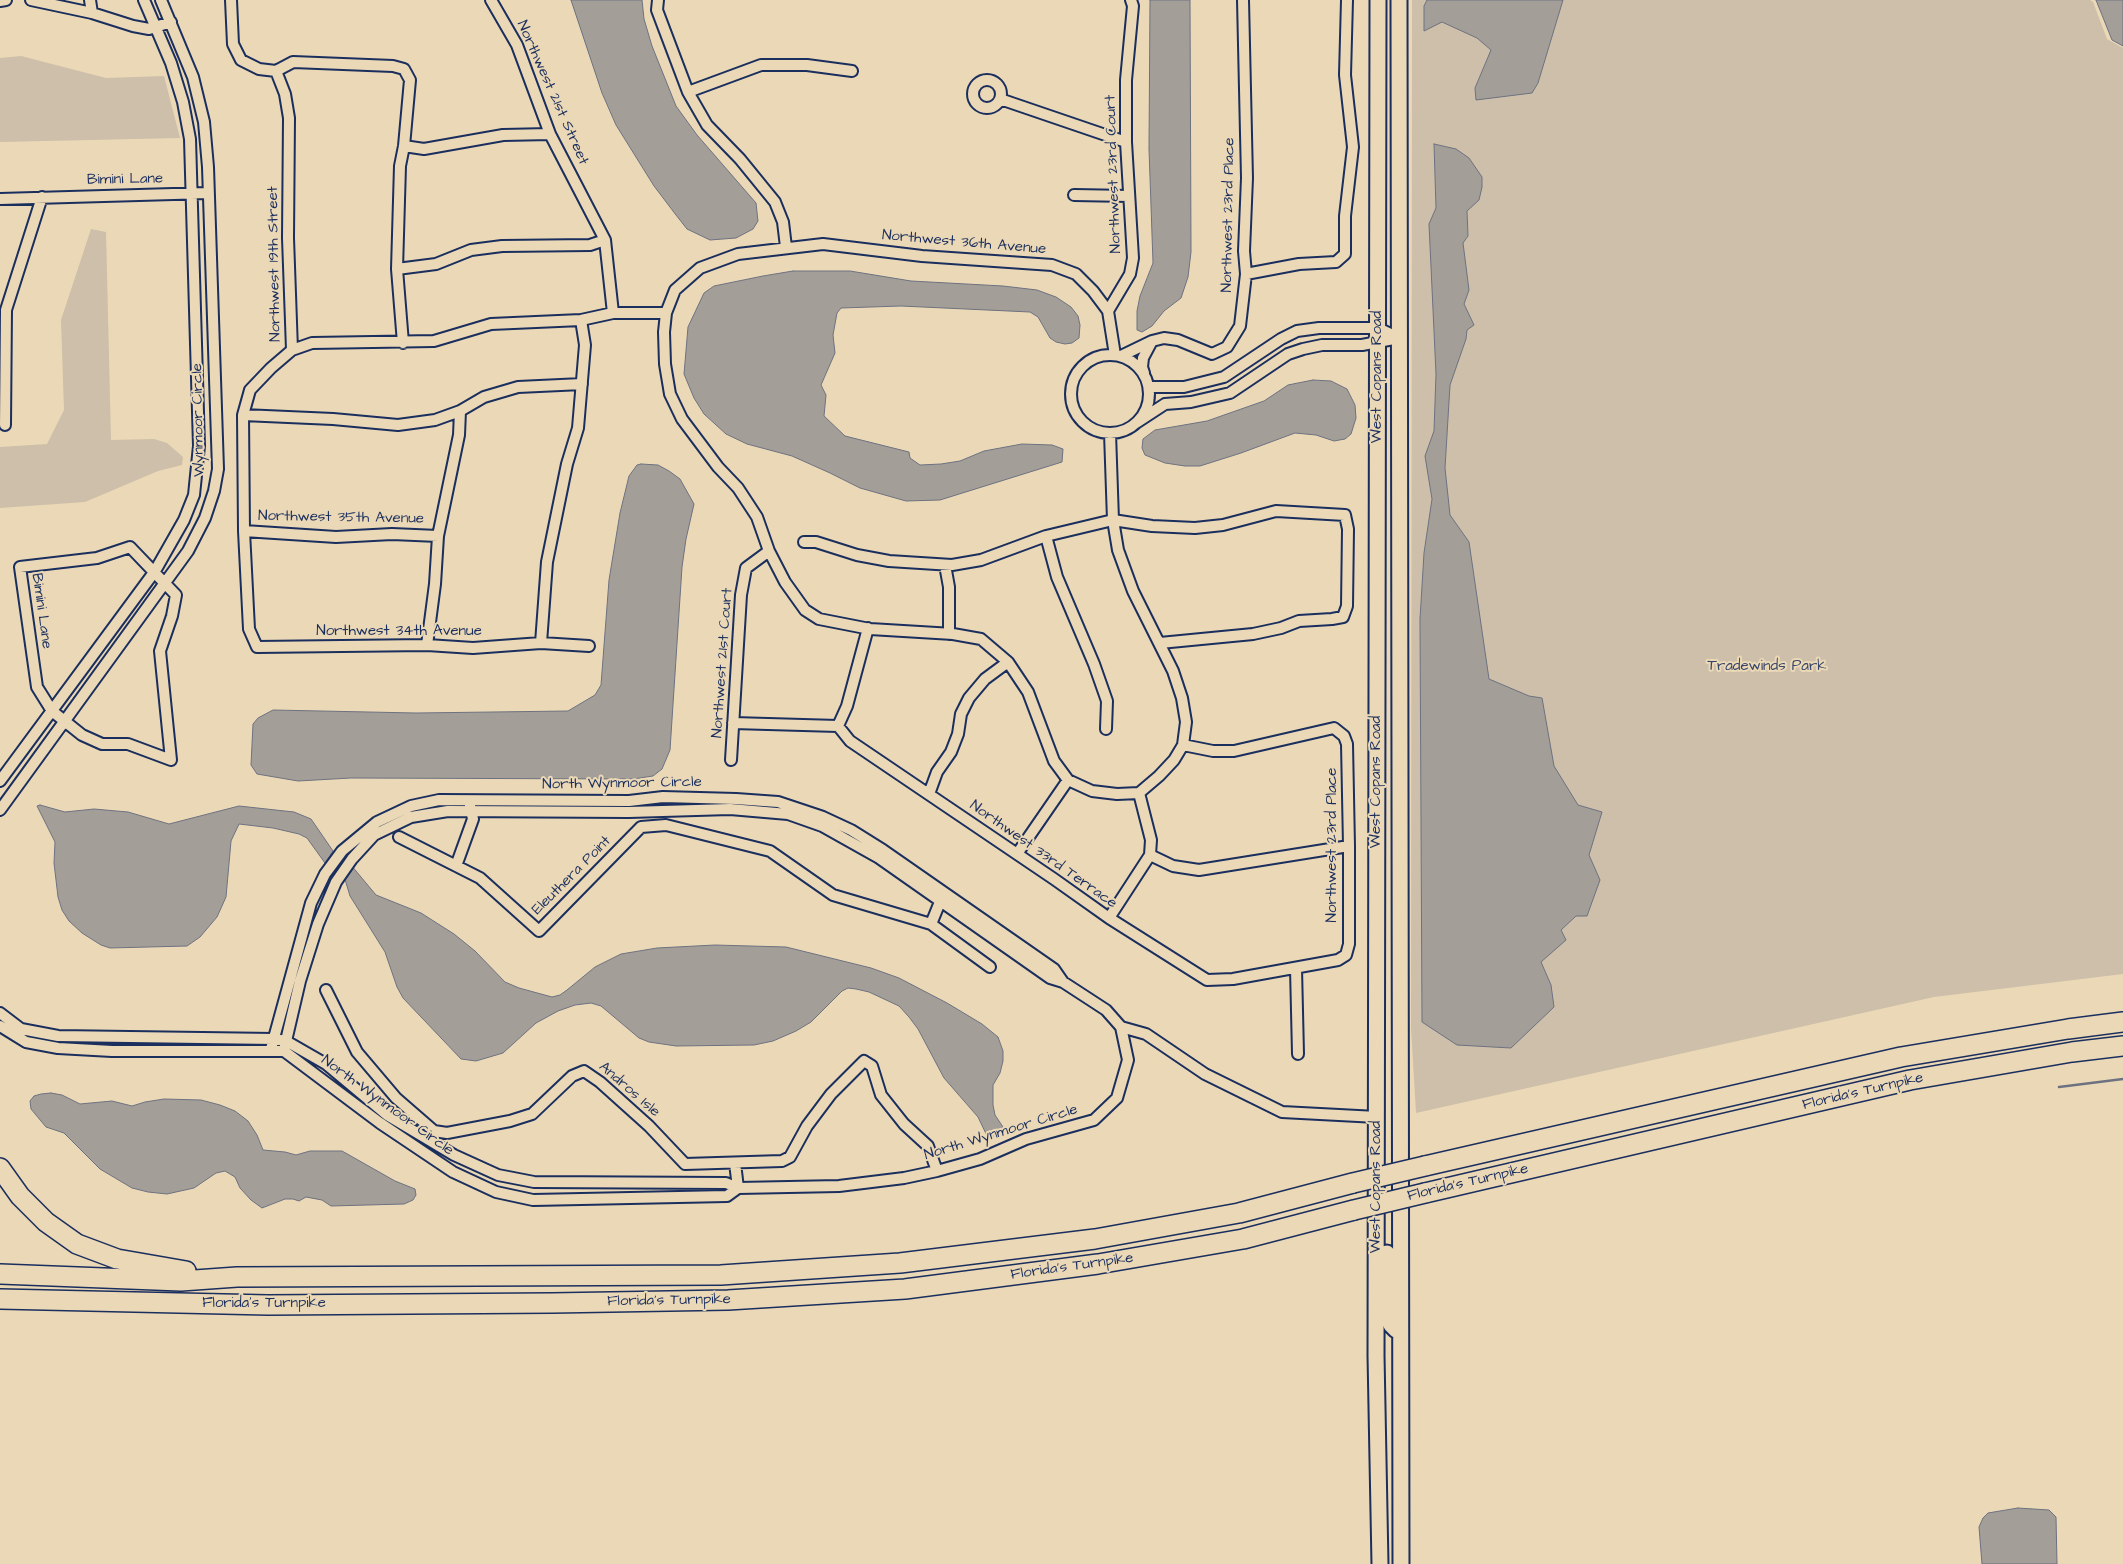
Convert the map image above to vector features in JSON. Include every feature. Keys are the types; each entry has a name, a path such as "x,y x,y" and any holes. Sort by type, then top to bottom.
{"highway":[{"name":"Florida's Turnpike","path":"0,1274 181,1281 237,1277 721,1275 900,1263 1095,1239 1239,1213 1353,1183 1901,1057 2123,1022"},
{"name":"Florida's Turnpike","path":"0,1299 268,1305 552,1303 728,1300 905,1289 1098,1264 1243,1239 1424,1193 1910,1080 2072,1052 2123,1046"},
{"path":"0,1168 20,1196 46,1222 78,1244 117,1259 237,1277"},
{"path":"0,1306 47,1301"}],"main road":[{"name":"West Copans Road","path":"1378,0 1376,1355 1380,1564"},
{"name":"West Copans Road","path":"1399,0 1401,1564"},
{"path":"1378,71 1399,71"},
{"path":"1378,872 1400,873"},
{"path":"1377,1117 1385,1146 1387,1286 1392,1325 1401,1335"},
{"path":"1376,1355 1386,1359 1392,1366 1392,1418 1402,1443"}],"street":[{"path":"0,1 6,0"},
{"path":"31,0 92,13 149,29 171,22"},
{"path":"90,0 92,13"},
{"name":"Wynmoor Circle","path":"0,781 155,571 184,520 194,494 199,451 190,139 183,102 171,63 144,0"},
{"name":"Wynmoor Circle","path":"0,810 188,551 205,518 214,491 218,469 208,167 204,122 193,76 161,0"},
{"path":"231,0 233,44 241,60 259,69 276,71 293,62 392,66 404,69 410,80 404,146 400,166 397,269 403,343"},
{"name":"Northwest 21st Street","path":"491,0 517,44 550,134 604,240 613,313"},
{"path":"658,0 657,10 688,92 707,125 740,158 775,202 783,222 786,247 738,254 700,268 675,290 666,313 664,332 665,356 670,394 682,419 718,467 738,488 757,516 769,550 785,582 805,610 819,619 868,628 949,634 981,639 1008,662 1028,692 1054,761 1068,780 1092,791 1117,794 1138,792 1174,760 1183,745 1186,722 1182,698 1174,671 1133,591 1118,550 1113,520 1110,433"},
{"name":"Northwest 23rd Court","path":"1108,312 1130,274 1133,258 1126,142 1126,80 1133,6 1131,0"},
{"name":"Northwest 23rd Place","path":"1118,356 1152,341 1164,338 1178,340 1212,354 1227,347 1240,326 1246,274 1244,251 1247,178 1243,0"},
{"path":"1246,274 1299,264 1336,262 1345,254 1345,216 1353,147 1345,75 1347,0"},
{"path":"688,92 761,65 807,65 852,70"},
{"name":"Northwest 19th Street","path":"257,648 249,628 244,531 243,415 250,390 292,350 288,238 288,118 285,94 276,71"},
{"path":"1000,99 1126,142"},
{"path":"404,146 424,149 503,135 550,134"},
{"name":"Bimini Lane","path":"0,199 208,193"},
{"path":"1074,195 1129,196"},
{"path":"5,425 6,310 42,197"},
{"path":"397,269 436,264 471,250 502,246 590,245 604,240"},
{"name":"Northwest 36th Avenue","path":"786,247 823,244 922,256 1052,265 1076,274 1093,291 1108,312 1118,356"},
{"path":"292,350 312,344 434,341 491,324 581,320 613,313 666,313"},
{"path":"541,644 546,562 567,464 578,428 585,345 581,320"},
{"path":"1149,387 1184,387 1224,377 1281,339 1297,331 1319,328 1399,338"},
{"path":"1297,331 1304,349"},
{"path":"1145,375 1130,360 1118,356 1104,355 1093,358 1077,373 1072,385 1071,398 1075,410 1081,420 1099,432 1110,433 1128,429 1165,404 1191,402 1230,393 1288,354 1322,345 1378,336 1399,338"},
{"path":"1136,423 1146,407 1149,387 1142,367 1143,358 1152,341"},
{"path":"1206,381 1208,398"},
{"path":"243,415 333,419 398,425 435,420 460,411 484,398 518,387 582,384"},
{"path":"427,645 435,584 438,536 459,435 460,411"},
{"path":"804,542 816,542 858,555 889,561 945,565 981,560 1046,536 1113,520 1152,526 1195,528 1223,525 1276,511 1345,516 1348,529 1347,606 1343,617 1299,621 1281,628 1252,634 1160,643"},
{"name":"Northwest 35th Avenue","path":"244,531 336,536 392,534 438,536"},
{"path":"1046,536 1057,576 1094,664 1107,701 1106,728"},
{"name":"Bimini Lane","path":"52,711 36,688 20,567 97,558 130,547 155,571"},
{"name":"Northwest 21st Court","path":"731,760 741,595 746,568 769,550"},
{"path":"945,565 949,587 949,634"},
{"path":"52,711 82,735 102,744 128,744 171,760 160,651 172,616 176,595 155,571"},
{"path":"733,723 838,726 849,697 868,628"},
{"name":"Northwest 34th Avenue","path":"257,648 427,645 473,648 541,644 589,646"},
{"path":"929,794 937,772 950,752 958,734 960,714 969,698 985,679 1008,662"},
{"name":"Northwest 33rd Terrace","path":"838,726 850,741 1109,918 1207,980 1233,979 1296,968 1338,960 1346,955"},
{"name":"Northwest 23rd Place","path":"1183,745 1234,751 1334,728 1344,736 1347,744 1349,846 1349,944 1346,955"},
{"path":"1017,854 1068,780"},
{"path":"1109,918 1150,855 1151,840 1138,792"},
{"path":"663,797 666,810 666,825"},
{"name":"North Wynmoor Circle","path":"285,1046 300,981 318,924 336,882 352,859 374,835 411,817 469,806 629,801 663,797 736,798 778,802 823,817 851,830 883,850 942,897"},
{"name":"North Wynmoor Circle","path":"0,1026 26,1042 58,1048 112,1050 271,1049 285,1046 326,1064 387,1115 454,1155 498,1175 534,1182 726,1183 738,1188 839,1186 904,1178 980,1159 1026,1139 1094,1120 1117,1098 1128,1060 1121,1027 1106,1010 1062,982 1054,969 879,858 822,826 788,814 730,809 629,812 469,806 439,800 412,806 377,822 342,851 325,874 311,903 271,1049"},
{"path":"456,866 473,819 469,806"},
{"name":"Eleuthera Point","path":"400,837 480,878 539,931 641,827 666,825 770,851 833,895 931,924 990,967"},
{"path":"1150,855 1173,866 1199,870 1349,846"},
{"path":"931,924 942,897"},
{"path":"1296,968 1298,1054"},
{"name":"Andros Isle","path":"326,990 357,1052 400,1101 434,1130 447,1133 510,1121 532,1114 572,1076 584,1071 600,1082 649,1126 685,1164 782,1161 790,1158 806,1126 816,1113 850,1074 864,1062 872,1066 881,1095 904,1124 928,1146 936,1171"},
{"name":"North Wynmoor Circle","path":"0,1013 21,1029 58,1036 274,1039 380,1123 453,1172 496,1192 533,1200 727,1196 738,1188"},
{"path":"1121,1027 1146,1034 1205,1074 1282,1112 1377,1117"},
{"path":"380,1123 400,1101"},
{"path":"735,1163 738,1188"}],"green space":[{"name":"Tradewinds Park","path":"1412,0 2090,0 2093,2 2107,39 2123,48 2123,974 1934,997 1416,1113 1411,1028"},
{"path":"21,56 106,78 164,76 180,138 0,142 0,58"},
{"path":"91,229 106,232 111,440 154,439 167,443 183,457 182,465 158,471 85,502 0,508 0,447 47,444 64,410 61,320"}],"shaded area":[{"path":"571,0 642,0 644,19 652,46 676,106 697,135 756,203 758,221 753,229 736,238 710,240 687,229 654,186 616,125 602,93"},
{"path":"1150,0 1190,0 1191,252 1188,277 1181,298 1164,311 1152,326 1142,332 1137,330 1137,311 1140,296 1153,263 1149,149"},
{"path":"1427,0 1563,0 1538,83 1532,93 1476,100 1475,88 1491,50 1477,38 1442,22 1424,31 1424,6"},
{"path":"2096,0 2123,0 2123,46 2112,40"},
{"path":"1434,144 1456,149 1469,158 1482,177 1479,200 1467,211 1468,236 1463,243 1469,290 1464,304 1474,325 1467,330 1466,339 1450,385 1445,468 1450,515 1469,542 1489,679 1529,696 1542,698 1554,766 1578,805 1602,812 1589,855 1600,880 1587,916 1576,916 1561,930 1566,940 1541,962 1551,985 1554,1007 1511,1048 1457,1045 1422,1022 1420,619 1424,553 1432,499 1425,456 1434,431 1436,374 1429,224 1436,208"},
{"path":"793,271 850,271 911,281 1003,286 1037,290 1056,297 1071,307 1078,316 1080,325 1079,338 1072,343 1065,344 1050,338 1038,317 1030,312 901,306 841,308 837,313 833,335 835,353 821,385 826,395 824,416 845,436 909,452 910,458 920,465 960,461 984,451 1022,444 1052,445 1063,449 1062,462 940,500 906,501 860,488 792,456 747,444 726,434 704,414 694,398 684,374 688,327 704,293 714,286"},
{"path":"1313,380 1331,381 1347,389 1355,405 1356,418 1351,434 1345,439 1334,441 1316,435 1295,433 1200,466 1165,463 1145,455 1142,448 1143,439 1155,430 1207,421 1264,401 1288,385"},
{"path":"637,465 658,465 680,479 694,504 682,567 670,750 662,769 653,776 633,779 351,778 298,781 257,774 251,765 253,724 258,718 273,710 416,713 568,711 595,695 601,685 609,580 620,513 629,476"},
{"path":"40,805 65,812 94,809 128,812 169,824 239,806 294,812 311,819 333,851 325,863 307,838 299,834 273,828 239,824 231,841 226,897 217,917 200,937 187,946 110,948 101,945 82,933 69,921 62,910 58,897 54,863 55,842 37,806"},
{"path":"351,865 376,895 421,913 454,934 475,951 505,982 552,997 560,995 595,967 621,954 657,948 715,945 786,947 871,968 899,978 947,1003 982,1024 998,1037 1003,1051 1003,1061 1000,1073 993,1085 993,1105 995,1115 1005,1130 989,1140 978,1117 944,1078 918,1029 909,1017 899,1006 869,992 856,989 848,988 842,991 811,1022 796,1031 773,1041 754,1045 676,1046 649,1042 639,1038 601,1006 591,1003 575,1005 558,1011 536,1023 503,1053 476,1061 461,1059 403,998 397,987 385,952 350,896 344,876"},
{"path":"51,1093 62,1095 80,1104 112,1101 132,1106 164,1099 201,1100 220,1105 235,1111 248,1121 257,1135 263,1150 296,1155 310,1151 342,1151 395,1181 415,1189 416,1195 413,1200 404,1204 331,1206 322,1200 306,1197 299,1201 285,1199 262,1208 240,1188 235,1177 225,1171 216,1173 194,1188 167,1194 132,1188 100,1169 64,1133 46,1127 31,1109 30,1101 34,1096"},
{"path":"2018,1508 2049,1510 2056,1517 2057,1564 1982,1564 1979,1527 1983,1518 1988,1513"}],"waterway":[{"path":"2059,1087 2123,1079"}]}
